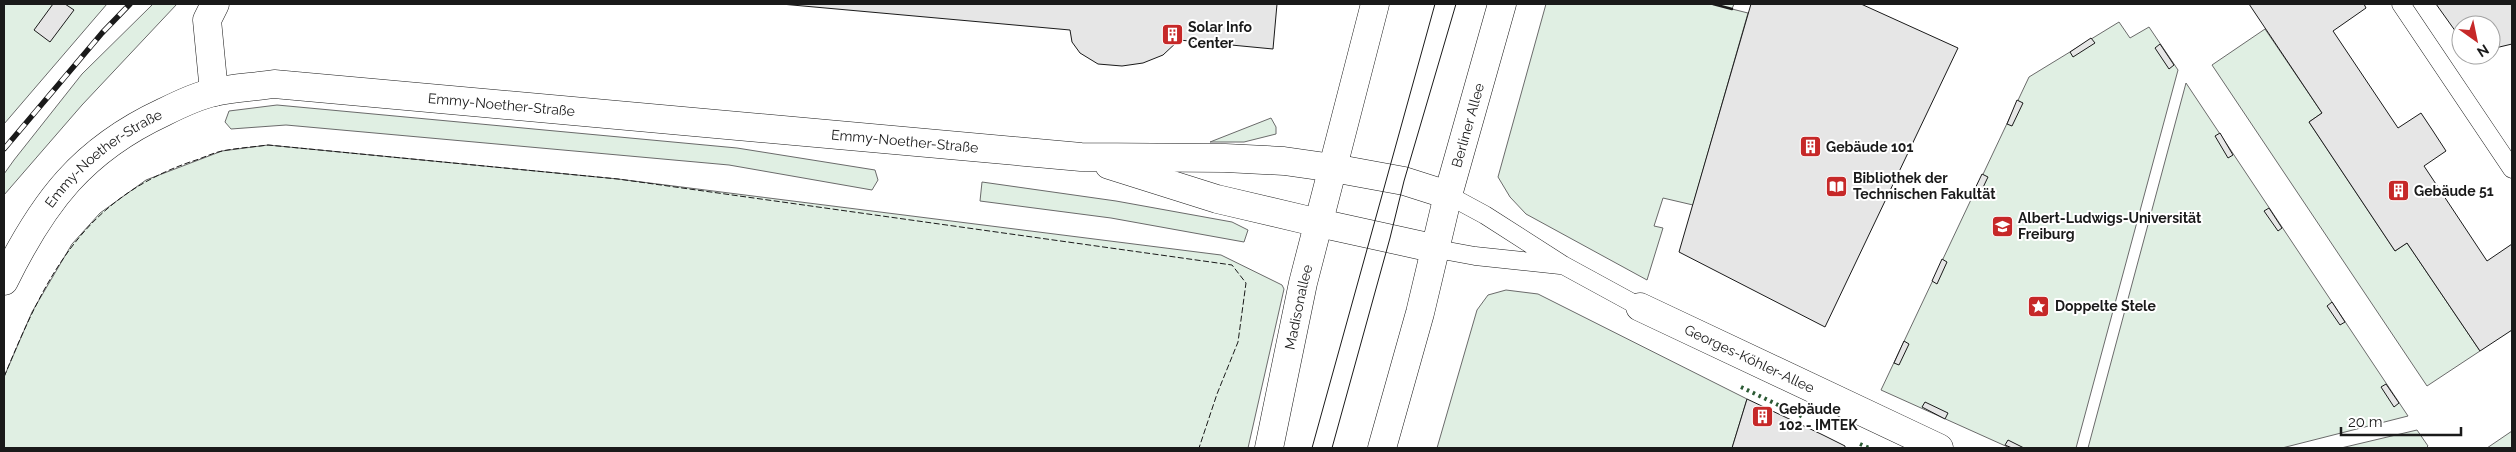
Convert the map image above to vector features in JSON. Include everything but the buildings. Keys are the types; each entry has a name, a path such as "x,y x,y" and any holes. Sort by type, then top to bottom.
{"street":[{"path":"214,92 207,20 215,4"},
{"path":"1333,168 1375,4"},
{"name":"Berliner Allee","path":"1437,249 1448,196 1502,4"},
{"name":"Emmy-Noether-Straße","path":"4,281 38,218 60,188 98,150 142,122 185,102 214,92 274,84 318,86 1081,157 1284,161 1404,181 1448,196"},
{"name":"Emmy-Noether-Straße","path":"1081,157 1217,199 1437,249"},
{"name":"Madisonallee","path":"1269,448 1303,283 1333,168"},
{"path":"1382,448 1437,249"},
{"name":"Georges-Köhler-Allee","path":"1640,306 1939,448"}],"lane":[{"path":"2401,4 2512,169"},
{"name":"Georges-Köhler-Allee","path":"1448,196 1485,215 1563,265 1640,306"},
{"name":"Georges-Köhler-Allee","path":"1437,249 1475,256 1563,265"}],"green space":[{"path":"4,4 107,4 4,124"},
{"path":"153,4 177,4 82,105 4,195 4,174 14,160 82,74"},
{"path":"1546,4 1734,4 1732,9 1748,13 1693,205 1663,198 1654,226 1663,228 1647,280 1526,214 1510,197 1498,177"},
{"path":"2119,22 2130,38 2149,27 2178,70 2076,448 2010,448 1881,390 2029,77"},
{"path":"2265,29 2322,113 2309,122 2395,251 2407,243 2480,351 2427,386 2212,65"},
{"path":"2186,83 2408,416 2282,448 2088,448"},
{"path":"277,105 737,148 875,170 878,180 872,190 729,165 286,125 231,129 225,122 229,111"},
{"path":"1271,118 1276,127 1276,134 1244,142 1210,142"},
{"path":"268,145 618,179 1221,255 1282,285 1284,289 1248,448 4,448 4,377 32,312 72,244 100,213 146,180 222,151"},
{"path":"982,182 1116,201 1232,222 1248,230 1244,242 1111,218 980,201"},
{"path":"1506,290 1538,294 1747,399 1732,448 1437,448 1477,310 1488,295"},
{"path":"2417,430 2428,446 2426,448 2341,448"},
{"path":"2512,431 2512,448 2487,448"}],"tram line":[{"path":"1312,448 1435,4"},
{"path":"1332,448 1404,181 1456,4"}],"railway":[{"path":"4,149 102,33 130,4"}],"hedge":[{"path":"1741,387 1803,417"},
{"path":"1860,444 1869,448"}],"fence":[{"path":"4,377 19,341 52,275 94,221 121,198 153,178 218,152 268,145 618,179 1232,265 1246,283 1238,342 1217,394 1199,448"}],"wall":[{"path":"1713,4 1732,9"}],"place":[{"name":"Solar Info Center","path":"1172,35"},
{"name":"Gebäude 101","path":"1810,147"},
{"name":"Bibliothek der Technischen Fakultät","path":"1837,186"},
{"name":"Gebäude 51","path":"2398,191"},
{"name":"Albert-Ludwigs-Universität Freiburg","path":"2002,226"},
{"name":"Doppelte Stele","path":"2039,306"},
{"name":"Gebäude 102 - IMTEK","path":"1763,417"}]}
